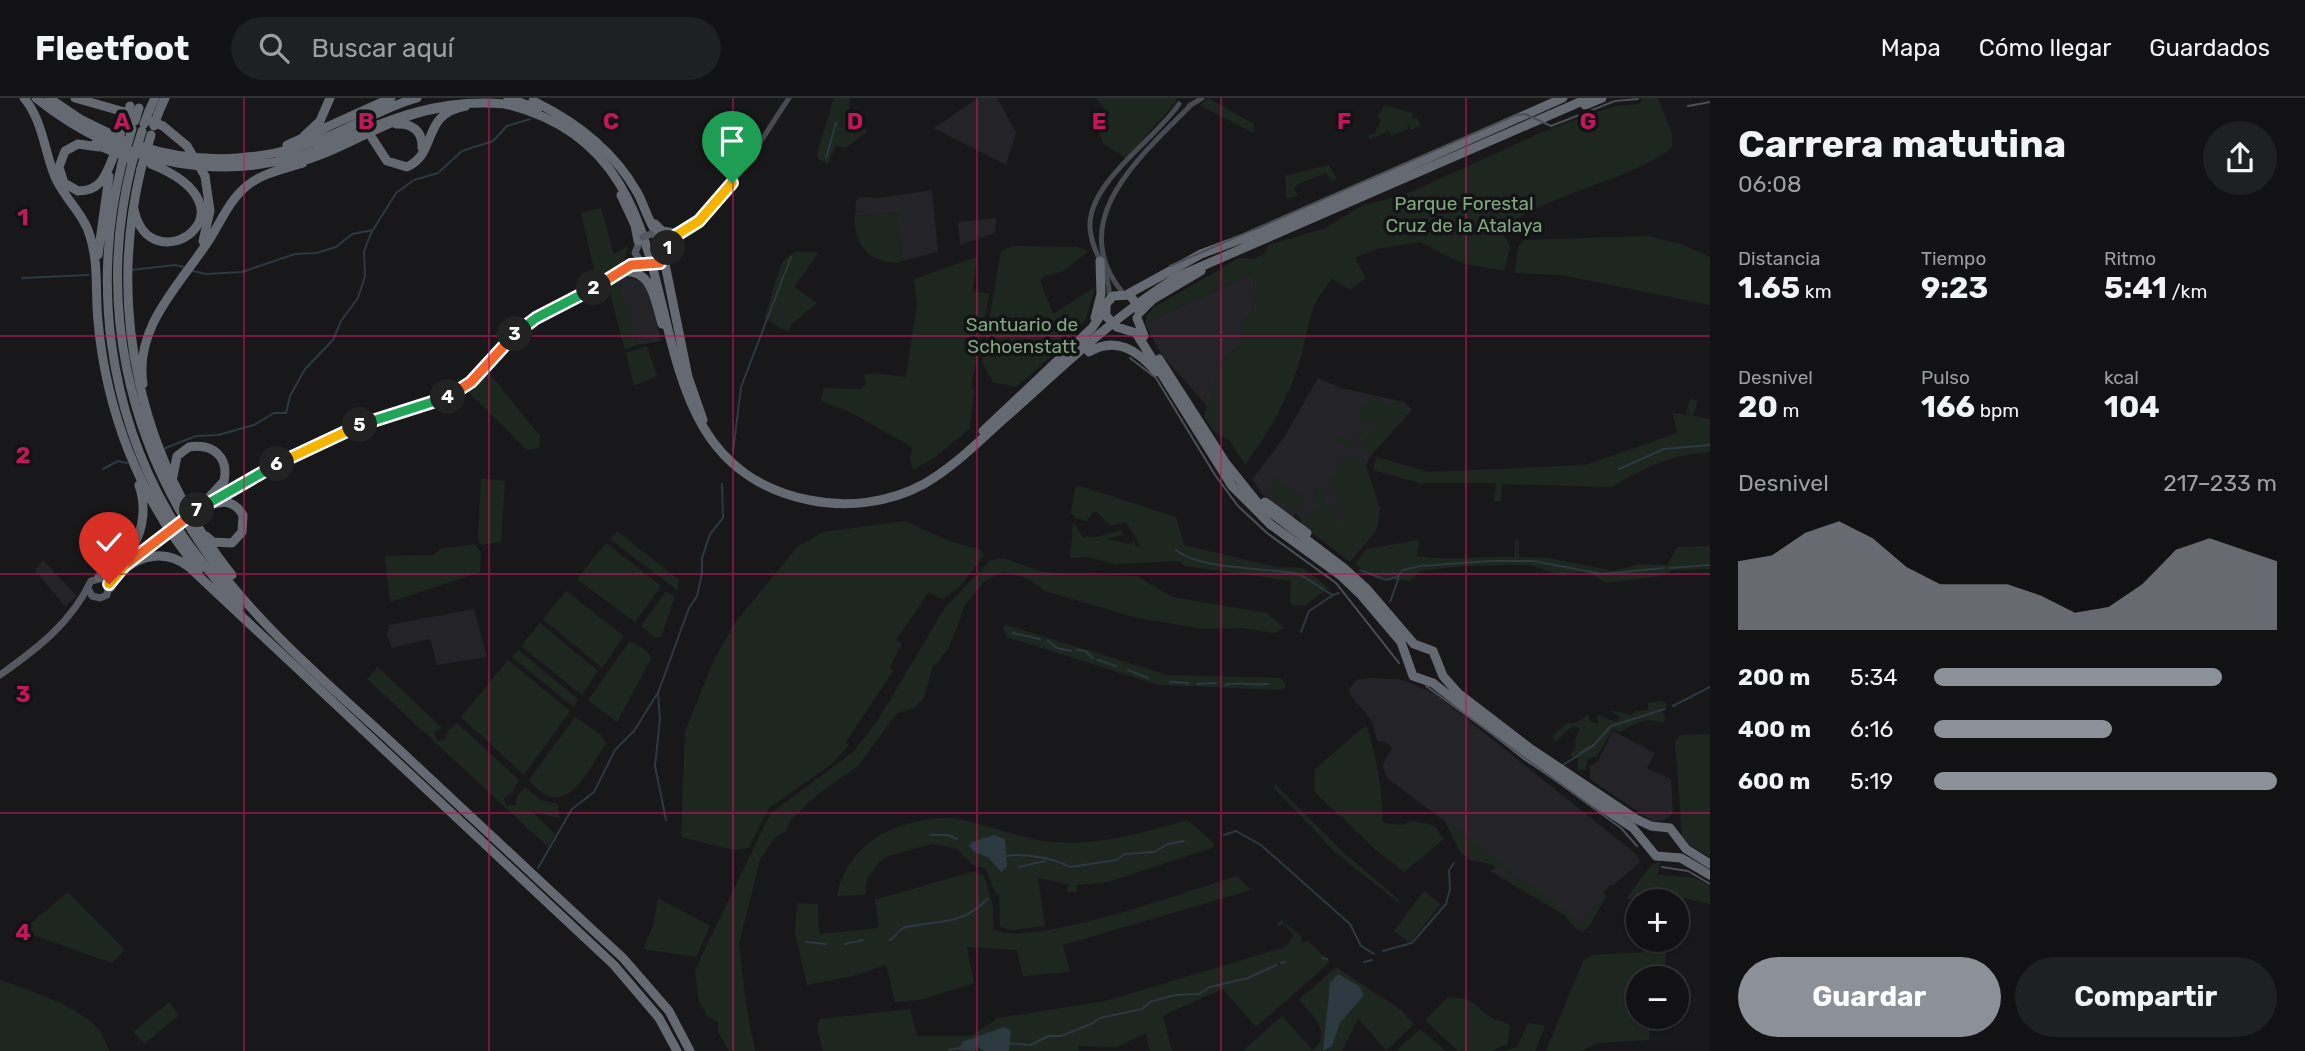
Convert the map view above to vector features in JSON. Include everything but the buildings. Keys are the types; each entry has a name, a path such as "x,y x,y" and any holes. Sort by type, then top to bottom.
{"highway":[{"path":"26,98 56,121 102,148"},
{"path":"26,98 42,131 57,181 89,232 104,366 121,434 143,495 142,527 129,554 105,582"},
{"path":"36,98 71,124 122,149 180,165 228,168 299,156 337,142 398,113 462,103 503,104 542,117 587,146 615,176 633,205 649,250 678,372 691,407 708,437 765,484"},
{"path":"49,98 80,120 111,136 184,156 244,158 297,148 417,98"},
{"path":"75,98 163,126 187,146 205,176 210,211 205,236 195,259"},
{"path":"96,278 102,212 138,126 142,106 155,98"},
{"path":"142,106 165,98"},
{"path":"291,144 317,125 330,98"},
{"path":"184,156 243,154 291,144 391,98"},
{"path":"508,98 562,122"},
{"path":"524,98 562,122 607,159 629,189 642,215 659,267 686,382 703,420 723,448 758,476 778,486 825,498 855,499 904,488 940,468 1100,327 1141,295 1187,267 1577,98"},
{"path":"524,98 572,122 610,155 656,226 666,233 674,233"},
{"path":"1454,153 1563,98"},
{"path":"1454,153 1589,98"},
{"path":"1454,153 1602,98"},
{"path":"372,138 383,157 392,165 407,167 418,159 441,116 462,103"},
{"path":"153,431 142,378 147,339 158,313 229,206 247,186 396,121 462,103 497,108 535,120 572,141 608,175 632,218 650,237"},
{"path":"142,106 138,126 122,162 109,232 106,280 113,354 123,405 135,444 173,520 201,563 258,631"},
{"path":"383,128 401,124 418,131 423,142 418,159"},
{"path":"138,126 141,169 129,233 126,278 133,359 153,431 175,484 216,555 317,674"},
{"path":"122,162 96,188 78,191 64,183 59,167 65,151 78,144 102,148 174,173 194,189 201,212 193,232 173,243 159,242 147,236 139,226 134,210 137,186"},
{"path":"151,164 197,173 230,174 262,171 314,158"},
{"path":"122,162 118,318 126,370 145,439 163,483 210,558 275,633 317,674 623,958 669,1011 690,1051"},
{"path":"642,201 650,237"},
{"path":"977,438 1098,322 1105,313 1109,299 1127,294 1201,254 1279,228"},
{"path":"646,265 652,278 680,393 699,433 720,456 765,484 800,498 825,503 856,504 886,498 924,484 1024,408 1158,296 1279,228"},
{"path":"970,450 1103,331 1150,294 1199,266 1279,228"},
{"path":"664,258 688,377 703,420"},
{"path":"1079,339 1090,327 1099,307 1102,280 1100,261"},
{"path":"620,271 639,273 649,281 664,331"},
{"path":"1127,294 1139,313 1152,349"},
{"path":"1158,296 1143,317 1143,330 1152,349 1225,462 1257,502 1344,568 1414,643 1437,654 1445,681 1458,693 1531,749 1636,819 1656,828 1670,828 1679,842 1709,871"},
{"path":"1105,313 1120,327 1140,337 1217,465 1250,507 1351,586 1401,642 1410,673 1425,679 1526,756 1633,828 1656,856 1671,856 1709,871"},
{"path":"1089,352 1099,346 1117,344 1143,358 1187,417"},
{"path":"175,484 173,467 183,451 200,445 220,454 224,462 224,481 191,510"},
{"path":"132,463 195,566 230,606"},
{"path":"219,501 234,504 243,515 242,532 232,543 213,542 191,510 219,501"},
{"path":"105,582 137,562 159,554 170,555 189,567 614,965 659,1018 677,1051"},
{"path":"1408,659 1413,651 1422,647"},
{"path":"1425,679 1434,675 1439,667"},
{"path":"1647,844 1649,834 1656,828"},
{"path":"1671,856 1679,842"}],"main road":[{"path":"620,271 664,258 675,236 696,223 732,183 789,98"},
{"path":"1127,294 1110,274 1103,252 1109,202 1123,178 1190,107 1202,98"},
{"path":"1109,299 1109,282 1090,232 1090,218 1098,197 1179,101 1190,107"},
{"path":"0,675 47,640 73,612 89,590 91,581 105,582 191,510 318,443 363,424 449,396 471,382 501,347 532,320 577,299 620,271 650,237 674,233 710,208"},
{"path":"650,237 664,258"},
{"path":"635,253 646,265"},
{"path":"73,612 95,597 104,597 105,582"},
{"path":"89,590 95,597"}],"shaded area":[{"path":"978,98 997,98 1016,132 1006,165 934,128"},
{"path":"932,190 938,252 902,261 897,212 855,216 856,200 860,197 880,198"},
{"path":"996,218 995,233 960,245 958,222"},
{"path":"1254,273 1252,312 1242,321 1240,345 1220,363 1209,408 1161,354 1146,326 1152,320"},
{"path":"622,276 643,281 650,294 661,341 638,345 616,279"},
{"path":"1318,378 1341,388 1404,402 1412,410 1372,454 1366,465 1380,509 1378,523 1375,532 1350,562 1302,525 1300,517 1295,514 1292,518 1262,494 1252,479 1283,439"},
{"path":"43,560 77,596 65,606 35,570"},
{"path":"474,609 487,657 437,665 430,639 392,648 387,635 389,625"},
{"path":"1399,679 1434,693 1636,854 1640,862 1604,892 1606,897 1587,929 1577,930 1564,915 1490,871 1496,868 1492,864 1470,860 1461,853 1445,821 1388,779 1382,766 1392,748 1387,743 1377,741 1372,721 1350,695 1349,689 1356,680"},
{"path":"1613,731 1655,753 1647,768 1671,779 1673,813 1665,820 1652,821 1590,779 1590,766 1598,761"},
{"path":"994,835 1005,839 1007,866 1001,872 989,858 973,851 969,846 972,842"},
{"path":"1338,974 1359,986 1364,995 1340,1023 1332,1046 1323,1051 1330,983"},
{"path":"1004,1027 1011,1031 1009,1051 984,1051 978,1047 974,1051 959,1050 962,1042"}],"green space":[{"path":"834,98 850,98 849,108 867,132 845,148 836,145 828,164 818,159 817,154"},
{"path":"1096,98 1176,98 1177,101 1126,158 1103,143 1093,117 1104,108"},
{"path":"1208,98 1254,124 1253,133 1200,105"},
{"name":"Parque Forestal Cruz de la Atalaya","path":"1641,98 1658,98 1672,134 1672,147 1633,170 1552,201 1512,222 1504,234 1510,247 1504,271 1461,263 1420,242 1377,249 1355,258 1366,278 1350,290 1332,279 1312,312 1301,356 1287,395 1268,431 1245,465 1229,440 1214,432 1204,417 1220,363 1240,345 1242,321 1252,312 1254,273 1152,320 1146,326 1146,317 1153,308 1239,258 1253,259 1264,254 1268,245 1323,229 1362,206 1411,192 1547,130 1614,106 1640,104"},
{"path":"1385,105 1413,113 1412,119 1417,117 1421,126 1411,130 1407,120 1408,129 1391,136 1389,131 1370,139 1368,136 1375,133 1381,120 1377,117"},
{"path":"1329,165 1337,179 1332,181 1326,173 1298,184 1294,188 1298,196 1287,199 1285,176"},
{"path":"601,208 614,254 628,246 624,260 597,283 581,213"},
{"path":"897,212 902,262 882,261 866,251 861,244 857,236 855,216"},
{"path":"1647,236 1681,244 1710,257 1710,305 1562,275 1515,273 1518,246 1525,240"},
{"name":"Santuario de Schoenstatt","path":"1012,246 1077,247 1088,251 1064,271 1040,280 1053,314 1095,287 1086,318 1075,335 1016,387 993,382 982,362 1001,251"},
{"path":"795,252 819,252 794,287 817,303 791,325 788,332 764,318 782,262"},
{"path":"977,257 973,291 989,294 971,388 974,389 970,428 935,457 913,470 910,460 912,447 850,412 821,401 824,388 861,389 866,384 864,375 874,373 906,377 917,304 914,279"},
{"path":"618,279 638,344 625,350 608,285"},
{"path":"647,346 657,376 634,386 626,353"},
{"path":"487,370 540,436 539,448 527,450 465,389"},
{"path":"1372,395 1389,405 1395,400 1409,412 1371,454 1360,444 1377,423 1372,424 1362,416 1370,428 1348,449 1336,440 1340,435 1349,443 1365,425 1359,420 1360,407"},
{"path":"1690,399 1698,401 1693,416 1710,419 1710,452 1658,463 1612,487 1502,484 1501,501 1494,501 1496,483 1420,483 1373,470 1376,457 1429,472 1586,465 1677,433 1673,413 1692,416 1686,413"},
{"path":"1354,456 1366,466 1379,513 1373,523 1378,520 1374,530 1349,560 1303,525 1309,511 1318,508 1313,489 1322,487 1327,505 1331,505 1335,518 1347,527 1330,478 1344,469 1332,472 1344,457"},
{"path":"1275,477 1305,498 1295,512 1267,491"},
{"path":"481,478 505,481 501,542 482,545 478,541"},
{"path":"1080,486 1176,517 1184,545 1276,567 1303,568 1329,588 1305,605 1293,606 1290,601 1291,581 1185,566 1179,561 1115,564 1087,557 1070,558 1073,522 1083,537 1098,537 1121,530 1123,535 1106,539 1129,544 1134,540 1135,546 1141,547 1126,522 1108,524 1096,512 1092,513 1087,521 1075,518 1071,513 1075,487"},
{"path":"905,521 949,541 981,550 984,557 979,558 981,560 961,585 943,600 929,592 896,640 902,644 889,668 893,671 845,743 849,745 833,763 769,808 749,848 734,850 681,837 685,731 714,660 734,624 798,546 823,532"},
{"path":"617,531 679,580 677,590 610,539"},
{"path":"1419,540 1417,556 1514,557 1515,540 1519,540 1519,557 1549,558 1614,571 1640,564 1668,565 1677,547 1710,546 1710,569 1672,570 1661,576 1606,583 1586,571 1561,575 1530,565 1465,566 1420,571 1410,581 1376,578 1355,564 1367,549"},
{"path":"606,543 661,586 635,622 577,579"},
{"path":"474,544 481,552 480,572 390,602 385,556 434,555 440,549"},
{"path":"1004,558 1039,571 1058,574 1137,576 1172,597 1267,613 1284,628 1274,633 1242,628 1203,629 1133,617 1045,591 1027,578 1002,572 985,581 965,605 950,645 938,663 933,665 924,698 916,707 896,714 858,766 817,795 790,821 787,830 774,838 760,860 739,943 746,1005 755,1051 729,1051 718,1031 718,1022 708,1017 698,999 695,970 770,814 853,752 878,720 944,609 990,560"},
{"path":"566,591 624,636 602,668 543,619"},
{"path":"666,591 675,597 661,637 656,638 641,626"},
{"path":"540,623 598,671 582,695 521,646"},
{"path":"1006,625 1168,675 1281,678 1286,686 1282,690 1158,685 1007,637 1003,627"},
{"path":"630,641 647,651 651,659 617,722 588,700"},
{"path":"518,650 578,699 574,707 512,657"},
{"path":"508,660 570,711 524,775 461,717"},
{"path":"378,667 442,728 434,732 437,741 445,740 447,732 457,723 519,780 512,793 504,798 506,806 516,805 517,797 525,787 541,800 558,804 559,818 531,811 555,834 548,847 367,679"},
{"path":"1662,701 1668,705 1661,709 1666,718 1663,723 1646,721 1620,732 1613,729 1597,756 1588,759 1585,770 1578,770 1578,759 1570,755 1576,747 1575,740 1580,728 1573,726 1555,742 1553,736 1567,723 1575,723 1588,715 1590,721 1598,724 1597,715 1616,722 1620,718 1610,710 1632,715 1635,711 1648,710 1648,703"},
{"path":"575,717 601,735 606,743 574,789 553,797 542,792 529,780"},
{"path":"1366,725 1378,773 1383,823 1401,825 1412,821 1434,825 1444,839 1404,872 1378,852 1315,792 1315,769"},
{"path":"1710,734 1710,857 1688,844 1682,837 1675,740 1681,735"},
{"path":"1275,784 1342,851 1399,900 1399,903 1336,853 1274,788"},
{"path":"954,818 1038,840 1076,843 1114,839 1187,820 1211,840 1214,847 1108,882 1077,885 1077,892 1067,892 1067,886 1071,885 1038,878 1045,926 1012,930 1000,927 999,892 996,895 986,869 973,865 956,848 932,844 888,856 879,862 867,879 865,895 837,896 852,860 865,846 880,836 915,822"},
{"path":"1452,825 1513,875 1465,855 1450,832"},
{"path":"1660,861 1658,875 1695,878 1710,886 1710,904 1689,899 1689,889 1633,889 1651,865"},
{"path":"1489,870 1510,880 1519,877 1582,923 1603,895 1598,887 1606,897 1593,916 1592,923 1582,932 1564,915"},
{"path":"974,871 984,876 993,906 993,929 1012,933 1074,925 1237,876 1251,890 1063,945 1070,972 1023,976 1017,950 967,947 974,983 920,1000 895,1002 886,965 853,976 807,985 795,933 797,903 818,904 819,934 871,929 879,927 875,900"},
{"path":"1424,891 1441,904 1410,943 1394,931"},
{"path":"68,892 125,950 112,963 22,931"},
{"path":"658,898 710,926 696,957 643,949 653,926"},
{"path":"1282,920 1302,937 1302,943 1308,941 1330,962 1256,1027 1223,989 1168,1013 1163,1016 1172,1051 1150,1051 1146,1033 1117,1047 1078,1046 1079,1051 823,1051 817,1027 820,1019 910,1009 917,1036 971,1036 998,1018 1106,1001 1285,947 1294,936 1284,923 1279,927 1276,923"},
{"path":"1644,952 1666,954 1666,966 1626,966 1626,1029 1649,1029 1649,1040 1598,1043 1581,1051 1546,1051 1583,961 1592,955"},
{"path":"1336,967 1401,1010 1414,1024 1386,1050 1358,1019 1342,1051 1243,1051 1282,1016 1312,1050 1315,1049 1320,1042 1321,1029 1299,1000"},
{"path":"0,980 79,1013 100,1031 110,1051 0,1051"},
{"path":"1448,997 1470,1001 1494,1019 1508,1024 1507,1044 1491,1051 1458,1051 1425,1020"},
{"path":"169,1002 179,1015 144,1044 133,1032"},
{"path":"1528,1023 1545,1026 1535,1051 1505,1051 1517,1047"},
{"path":"1420,1029 1446,1051 1396,1051"}],"waterway":[{"path":"193,271 206,274 242,272 295,254 316,253 336,247 352,234 373,230 396,193 414,180 438,173 462,151 493,141 507,126 530,119"},
{"path":"826,158 836,123"},
{"path":"163,449 196,436 218,435 254,425 274,413 286,413 290,396 305,369 333,340 341,321 358,298 365,276 364,251 372,231"},
{"path":"785,273 791,257"},
{"path":"132,270 175,265 184,267"},
{"path":"22,278 89,275"},
{"path":"733,452 741,387 784,275"},
{"path":"1619,469 1664,449 1710,445"},
{"path":"103,469 118,461 127,463"},
{"path":"666,820 655,766 660,719 658,693 689,608 697,596 702,558 710,534 723,518 722,484"},
{"path":"1176,550 1186,556 1215,564 1294,573 1333,595 1339,593"},
{"path":"1360,570 1386,580 1397,577 1403,570 1420,566 1490,561 1534,561 1601,574 1664,568"},
{"path":"1669,568 1710,565"},
{"path":"1390,602 1399,577"},
{"path":"1301,632 1309,611 1333,595"},
{"path":"1013,633 1040,639"},
{"path":"1048,641 1057,648 1071,651"},
{"path":"1077,650 1085,651 1093,658"},
{"path":"1098,660 1116,666"},
{"path":"1128,670 1148,678"},
{"path":"1170,682 1188,683"},
{"path":"1197,684 1216,683"},
{"path":"1225,685 1268,684"},
{"path":"1673,706 1710,687"},
{"path":"538,868 572,809 594,792 615,750 634,731 657,694"},
{"path":"1563,765 1593,746 1611,726 1665,709"},
{"path":"1580,753 1593,745"},
{"path":"1224,835 1236,831 1261,845 1350,924 1361,946 1374,954"},
{"path":"931,835 948,835 957,839"},
{"path":"1005,856 1038,857 1070,867 1116,860 1125,854 1154,852 1168,844 1184,841"},
{"path":"1019,867 1045,861"},
{"path":"1383,951 1412,943 1446,904 1450,889 1449,870 1454,863"},
{"path":"890,940 906,927 959,918 987,899"},
{"path":"845,944 863,940"},
{"path":"806,942 826,944"},
{"path":"1322,958 1327,959"},
{"path":"1364,962 1372,960"},
{"path":"1281,963 1285,962"},
{"path":"1006,1043 1030,1045 1049,1036 1061,1036 1100,1018 1142,1009 1150,1002 1175,995 1199,994 1210,987 1248,978 1276,965"},
{"path":"949,1050 960,1048"}],"tram line":[{"path":"1170,266 1516,115 1525,114 1551,126 1615,101 1638,99"},
{"path":"1688,106 1710,102"},
{"path":"1130,358 1156,378 1215,475 1238,506 1267,533 1336,583 1399,663"},
{"path":"1426,686 1621,828 1637,846"},
{"path":"1662,867 1688,871 1710,884"}],"route":[{"path":"109,584 127,564 160,536 234,487 265,469 356,426 449,396 471,382 508,340 536,318 577,299 631,265 642,263 652,266 660,263 665,258 672,239 699,221 732,183"}]}
